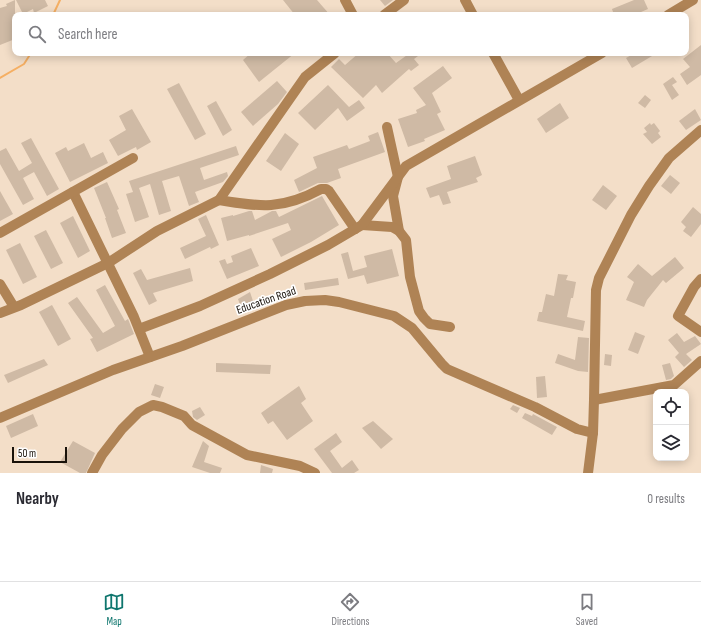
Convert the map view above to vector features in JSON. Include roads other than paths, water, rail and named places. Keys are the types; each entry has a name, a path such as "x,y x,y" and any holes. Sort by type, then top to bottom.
{"street":[{"path":"345,0 351,12"},
{"path":"388,12 404,0"},
{"path":"465,0 471,12"},
{"path":"673,12 691,1"},
{"path":"0,312 14,307 108,262 157,231 219,200 305,77 331,56"},
{"path":"495,56 519,100"},
{"path":"139,330 200,306 270,274 328,245 358,227 406,166 597,56"},
{"path":"387,127 398,177 393,196 399,231"},
{"path":"588,473 593,433 596,290 599,278 631,215 648,186 669,158 701,130"},
{"path":"0,233 133,158"},
{"path":"219,200 254,206 273,206 292,202 326,188 358,227"},
{"path":"73,192 108,262 150,357"},
{"path":"358,227 392,227 399,231 406,240 408,270 419,311 430,324 450,327"},
{"path":"701,279 694,287 678,316 701,332"},
{"path":"0,284 14,307"},
{"name":"Education Road","path":"0,418 113,370 286,305 305,301 325,300 339,302 394,316 412,328 447,369 535,407 577,429 593,433"},
{"path":"594,400 674,385 701,361"},
{"path":"92,473 102,455 122,429 139,412 153,406 162,407 184,416 192,425 247,455 300,466 315,473"}],"waterway":[{"path":"54,12 60,0"},
{"path":"0,78 24,64 29,56"}]}
